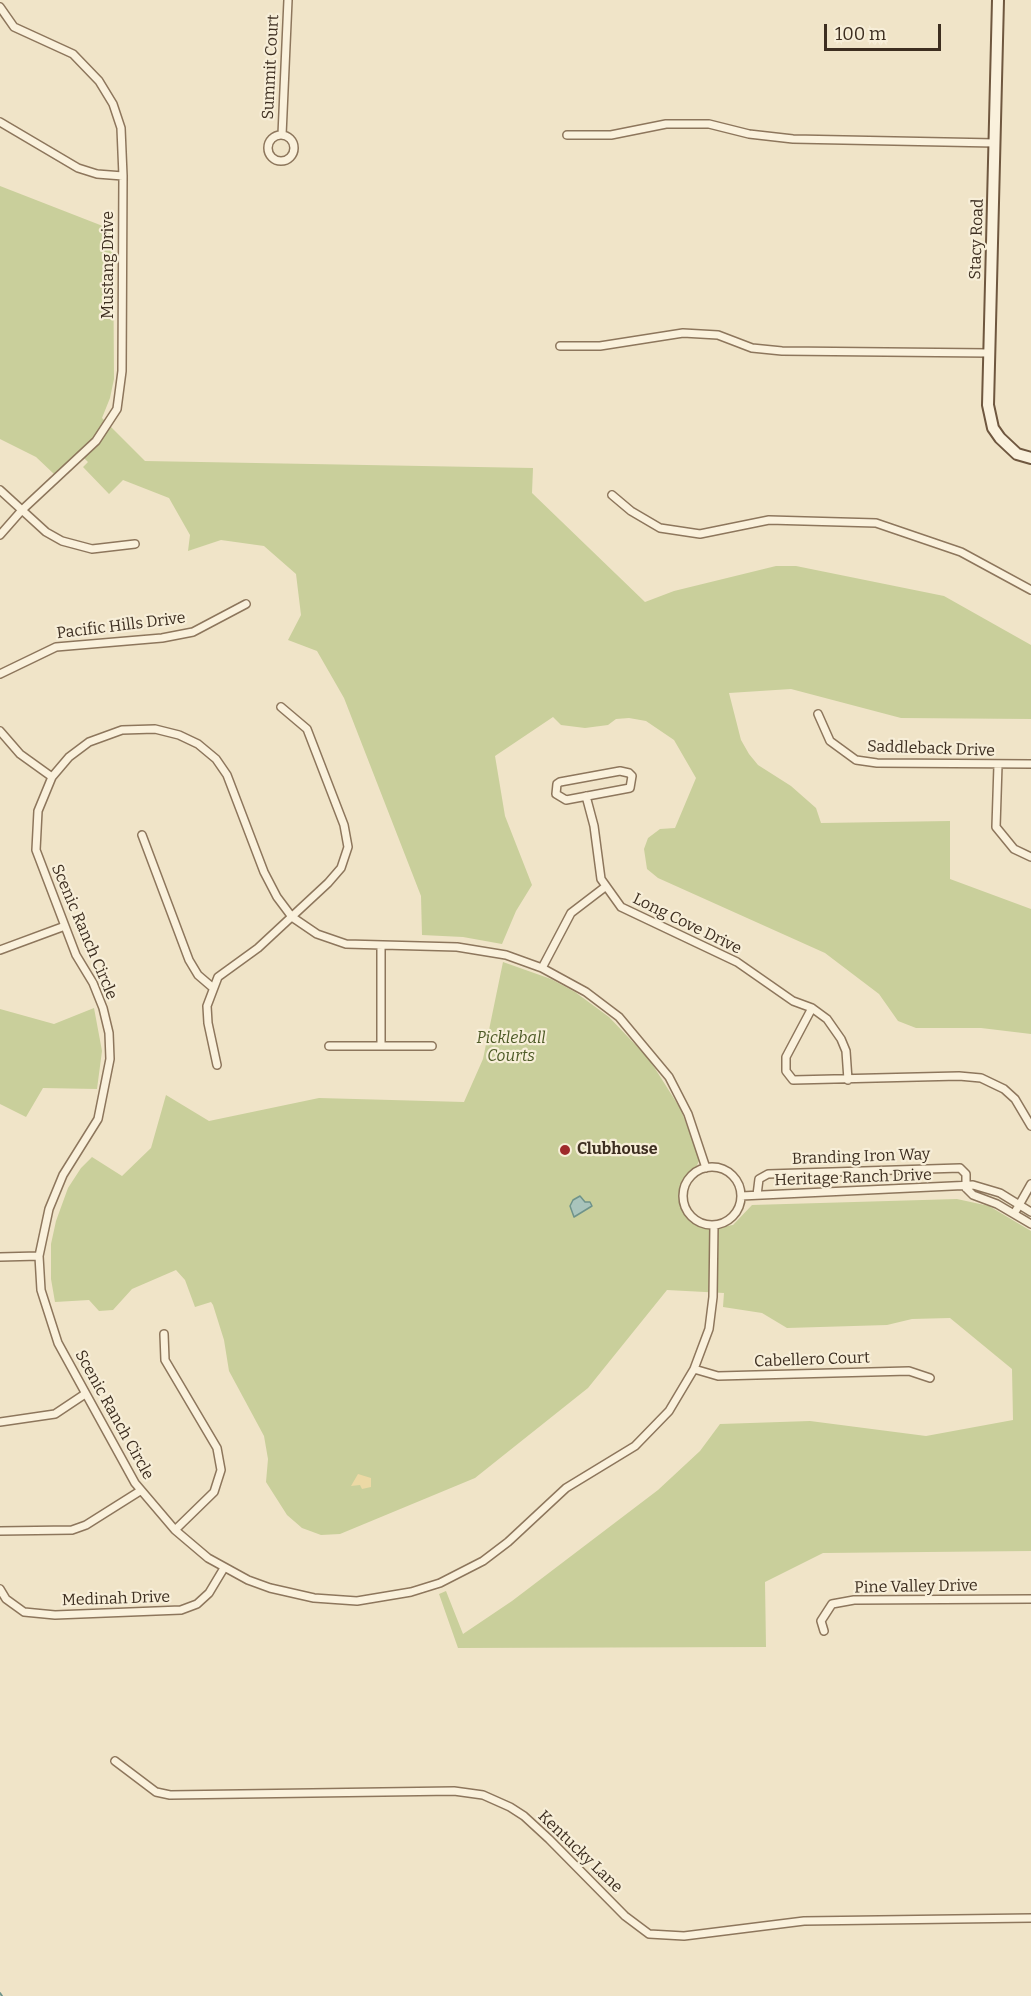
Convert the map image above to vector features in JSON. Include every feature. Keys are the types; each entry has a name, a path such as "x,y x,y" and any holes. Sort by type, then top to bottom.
{"main road":[{"name":"Stacy Road","path":"998,0 988,405 993,428 1008,447 1017,454 1031,458"}],"street":[{"name":"Summit Court","path":"282,135 288,0"},
{"name":"Mustang Drive","path":"0,7 14,27 73,54 99,81 113,104 121,128 123,176 122,371 117,409 96,441 22,510 0,535"},
{"path":"0,122 78,168 98,174 123,176"},
{"path":"567,135 611,135 666,124 709,124 749,134 793,139 995,143"},
{"path":"560,346 600,346 683,333 718,335 752,348 782,351 989,353"},
{"path":"0,490 53,537 82,548 103,549 135,544"},
{"path":"612,495 631,511 660,528 700,534 769,520 876,523 961,552 1031,590"},
{"name":"Pacific Hills Drive","path":"0,674 56,647 155,639 193,632 246,604"},
{"path":"217,1065 207,1015 213,987 225,970 258,948 335,876 348,847 344,825 307,729 281,707"},
{"name":"Saddleback Drive","path":"818,714 830,741 856,760 1031,764"},
{"name":"Scenic Ranch Circle","path":"706,1168 696,1133 677,1091 645,1045 602,1004 542,968 506,956 470,948 337,942 317,934 292,916 277,897 264,872 227,775 216,759 198,744 179,735 156,729 122,730 89,742 69,758 52,777 38,811 36,850 65,926 103,1008 109,1033 110,1072 98,1119 63,1175 52,1202 39,1256 41,1290 47,1317 58,1343 140,1491 175,1530 198,1551 224,1568 270,1588 329,1600 357,1601 400,1595 440,1583 483,1561 508,1542 566,1488 622,1455 646,1437 669,1411 694,1369 704,1345 711,1313 714,1226"},
{"path":"0,731 20,754 52,777"},
{"path":"998,765 996,827 1014,849 1031,857"},
{"path":"620,771 629,772 632,776 630,788 586,796 562,800 556,794 555,789 560,782 620,771"},
{"name":"Long Cove Drive","path":"586,796 605,887 627,912 737,962 793,1001 812,1008 826,1019 841,1039 846,1051 848,1080"},
{"path":"142,835 189,960 198,975 213,987"},
{"path":"542,968 557,935 571,913 605,887"},
{"path":"0,950 65,926"},
{"path":"381,945 381,1046"},
{"path":"812,1008 786,1057 786,1071 793,1080 958,1076 981,1078 1004,1089 1015,1099 1031,1126"},
{"path":"329,1046 432,1046"},
{"path":"706,1168 723,1170 730,1174 740,1188 741,1196 740,1205 730,1219 714,1226 696,1220 689,1214 683,1196 690,1178 706,1168"},
{"name":"Branding Iron Way","path":"757,1195 757,1183 763,1176 838,1172 960,1168 966,1174 966,1188"},
{"path":"1014,1214 1031,1184"},
{"name":"Heritage Ranch Drive","path":"741,1196 966,1188 973,1185 986,1188 1031,1212"},
{"name":"Heritage Ranch Drive","path":"966,1188 973,1195 990,1200 1031,1224"},
{"path":"0,1257 39,1256"},
{"path":"165,1334 165,1360 217,1448 221,1470 214,1492 175,1530"},
{"name":"Cabellero Court","path":"694,1369 718,1376 909,1371 930,1378"},
{"path":"0,1422 55,1414 86,1394"},
{"path":"0,1531 72,1530 86,1525 140,1491"},
{"name":"Medinah Drive","path":"0,1589 6,1599 24,1612 55,1615 181,1610 197,1604 208,1593 224,1568"},
{"name":"Pine Valley Drive","path":"824,1631 821,1621 832,1604 854,1600 1031,1599"},
{"name":"Kentucky Lane","path":"116,1761 156,1792 170,1795 454,1791 496,1799 524,1816 625,1916 649,1934 684,1936 804,1921 1031,1918"}],"green space":[{"path":"0,186 113,230 114,379 102,418 145,461 533,468 532,493 645,602 674,591 776,566 796,566 944,596 1031,645 1031,719 901,718 791,689 729,693 741,740 749,754 758,765 791,786 816,808 821,823 950,821 950,879 1031,909 1031,1034 981,1028 916,1028 898,1021 879,994 825,953 658,878 647,869 644,849 648,838 660,829 675,828 696,778 674,740 646,721 629,718 616,719 608,725 585,728 561,725 553,717 495,756 505,816 532,885 516,911 502,944 463,937 422,935 421,896 344,698 317,651 288,640 301,615 296,574 264,546 221,540 188,551 190,535 169,498 123,480 109,494 83,467 88,462 78,452 54,474 36,457 0,439"},
{"name":"Pickleball Courts","path":"503,962 551,979 575,992 609,1017 649,1059 680,1108 700,1158 696,1168 684,1180 680,1199 687,1217 701,1227 706,1229 733,1225 752,1205 957,1199 989,1206 1031,1231 1031,1551 823,1553 765,1582 766,1647 458,1648 439,1594 446,1591 463,1634 512,1601 658,1490 700,1451 720,1424 810,1421 926,1436 1013,1420 1012,1369 950,1318 912,1319 887,1325 787,1328 762,1313 723,1307 724,1293 667,1290 588,1388 475,1478 340,1534 321,1535 302,1528 287,1515 266,1482 268,1459 264,1436 229,1371 224,1340 213,1305 211,1302 195,1307 185,1280 176,1270 132,1289 113,1310 99,1311 89,1300 55,1302 51,1279 51,1244 56,1221 68,1188 81,1168 92,1157 122,1176 151,1148 166,1095 209,1121 319,1098 464,1102 483,1059"},
{"path":"94,1008 102,1051 97,1089 43,1088 26,1117 0,1104 0,1009 54,1024"}],"sand":[{"path":"358,1474 371,1478 371,1487 362,1489 360,1485 351,1486"}],"water":[{"path":"580,1196 592,1206 574,1217 570,1206 573,1200"}],"place":[{"name":"Clubhouse","path":"565,1150"}]}
